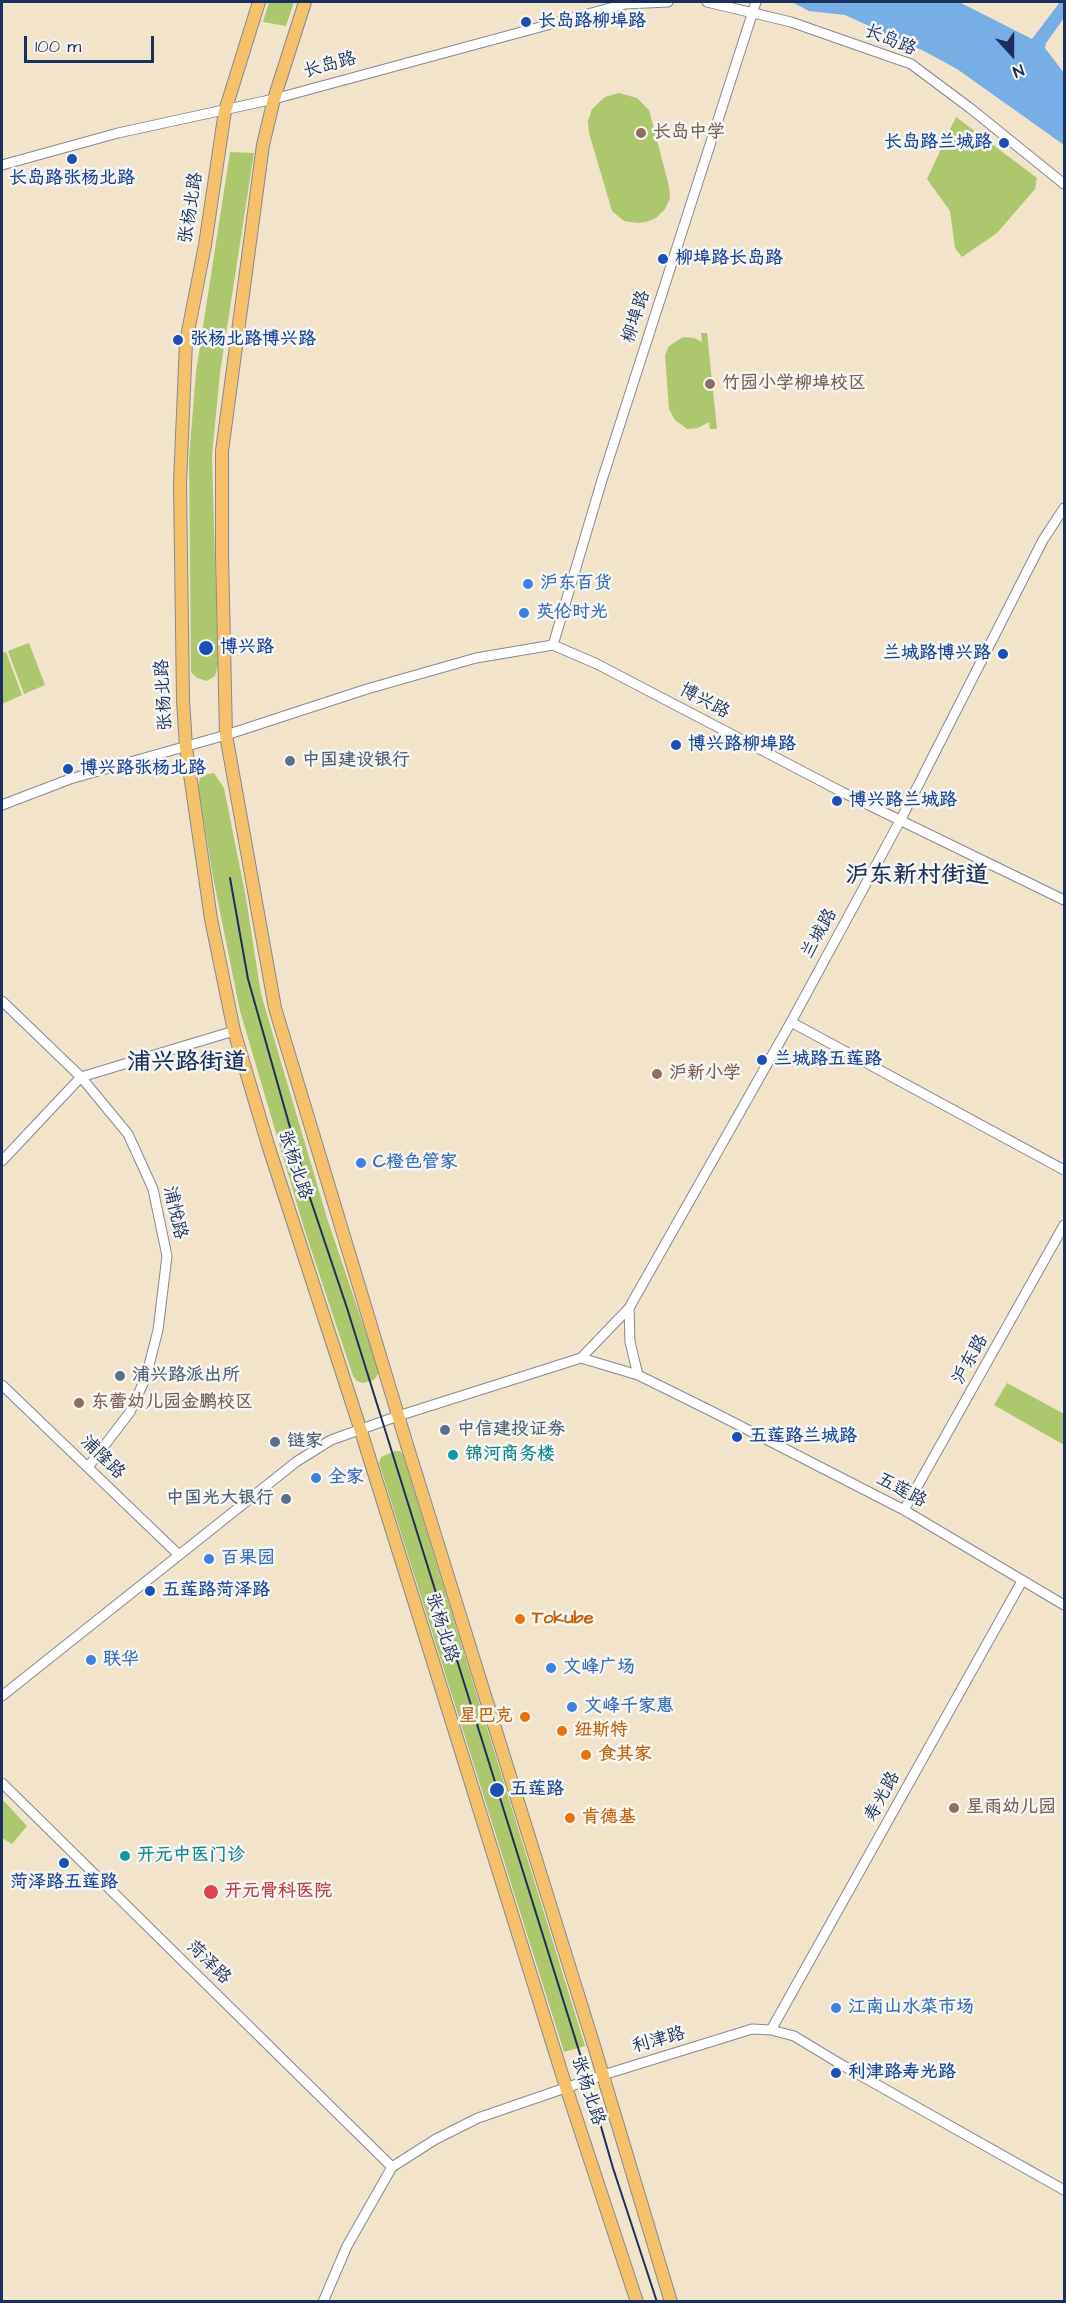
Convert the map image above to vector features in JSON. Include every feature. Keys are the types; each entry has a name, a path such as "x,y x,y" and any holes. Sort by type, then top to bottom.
{"main road":[{"name":"张杨北路","path":"259,2 225,111 205,245 186,342 180,483 180,609 186,747 211,919 234,1031 268,1145 360,1428 566,2087 637,2301"},
{"name":"张杨北路","path":"305,2 274,99 263,144 222,451 226,735 274,1008 671,2301"}],"street":[{"name":"长岛路","path":"2,165 118,133 274,99 625,4 668,2"},
{"name":"长岛路","path":"707,2 791,21 911,64 1065,184"},
{"name":"柳埠路","path":"553,645 602,480 756,2"},
{"name":"兰城路","path":"581,1358 629,1308 901,819 1043,540 1065,508"},
{"path":"2,805 70,779 226,735 367,689 476,658 553,645"},
{"name":"博兴路","path":"553,645 597,664 842,792 1065,900"},
{"name":"浦悦路","path":"2,1001 81,1077 128,1134 153,1189 167,1256 158,1330 146,1377 130,1412 88,1467"},
{"path":"790,1022 1065,1170"},
{"path":"2,1161 81,1077 234,1031"},
{"name":"沪东路","path":"904,1510 1065,1225"},
{"path":"629,1308 630,1342 638,1375"},
{"path":"2,1696 296,1462 332,1440 360,1428 581,1358"},
{"name":"五莲路","path":"581,1358 638,1375 904,1510 1065,1605"},
{"name":"浦隆路","path":"2,1385 179,1555"},
{"name":"寿光路","path":"771,2030 1022,1581"},
{"name":"菏泽路","path":"2,1783 392,2167"},
{"name":"利津路","path":"323,2301 347,2246 392,2167 436,2139 478,2118 566,2087 752,2029 771,2030 795,2036 842,2066 1065,2190"}],"green space":[{"path":"269,2 294,2 286,26 263,22"},
{"path":"619,93 637,98 649,110 669,186 670,198 665,209 656,218 646,222 624,221 612,211 589,133 588,121 592,109 605,97"},
{"path":"956,117 1037,178 1035,189 997,233 962,257 955,248 950,211 927,179"},
{"path":"230,152 254,153 220,373 212,456 218,664 215,676 207,681 197,678 191,672 189,458 196,372"},
{"path":"701,333 707,333 717,429 710,429 709,422 698,428 687,429 675,420 669,409 665,355 669,346 683,337 694,338 702,342"},
{"path":"29,643 45,685 24,694 8,651"},
{"path":"6,652 22,695 2,704 2,653"},
{"path":"214,773 224,788 246,898 261,994 327,1218 377,1366 378,1374 374,1380 363,1383 357,1381 353,1376 304,1228 240,1011 213,877 198,785 200,778 204,775"},
{"path":"1007,1383 1064,1414 1064,1445 994,1405"},
{"path":"400,1451 403,1455 585,2046 564,2052 379,1463 381,1457"},
{"path":"2,1799 27,1826 12,1844 2,1838"}],"water":[{"path":"792,2 959,2 1032,39 1060,2 1064,2 1064,18 1046,43 1045,48 1064,73 1064,145 957,69 924,51 845,15 809,11"}],"railway":[{"path":"230,878 248,979 310,1198 347,1308 580,2054 613,2168 657,2302"}],"place":[{"name":"长岛路柳埠路","path":"526,22"},
{"name":"长岛中学","path":"641,133"},
{"name":"长岛路兰城路","path":"1004,143"},
{"name":"长岛路张杨北路","path":"72,159"},
{"name":"柳埠路长岛路","path":"663,259"},
{"name":"张杨北路博兴路","path":"178,340"},
{"name":"竹园小学柳埠校区","path":"710,384"},
{"name":"沪东百货","path":"528,584"},
{"name":"英伦时光","path":"524,613"},
{"name":"博兴路","path":"206,648"},
{"name":"兰城路博兴路","path":"1003,654"},
{"name":"博兴路柳埠路","path":"676,745"},
{"name":"中国建设银行","path":"290,761"},
{"name":"博兴路张杨北路","path":"68,769"},
{"name":"博兴路兰城路","path":"837,801"},
{"name":"兰城路五莲路","path":"762,1060"},
{"name":"沪新小学","path":"657,1074"},
{"name":"C橙色管家","path":"361,1163"},
{"name":"浦兴路派出所","path":"120,1376"},
{"name":"东蕾幼儿园金鹏校区","path":"79,1403"},
{"name":"中信建投证券","path":"445,1430"},
{"name":"五莲路兰城路","path":"737,1437"},
{"name":"链家","path":"275,1442"},
{"name":"锦河商务楼","path":"453,1455"},
{"name":"全家","path":"316,1478"},
{"name":"中国光大银行","path":"286,1499"},
{"name":"百果园","path":"209,1559"},
{"name":"五莲路菏泽路","path":"150,1591"},
{"name":"Tokube","path":"520,1619"},
{"name":"联华","path":"91,1660"},
{"name":"文峰广场","path":"551,1668"},
{"name":"文峰千家惠","path":"572,1707"},
{"name":"星巴克","path":"525,1717"},
{"name":"纽斯特","path":"562,1731"},
{"name":"食其家","path":"586,1755"},
{"name":"五莲路","path":"497,1790"},
{"name":"星雨幼儿园","path":"954,1808"},
{"name":"肯德基","path":"570,1818"},
{"name":"开元中医门诊","path":"125,1856"},
{"name":"菏泽路五莲路","path":"64,1863"},
{"name":"开元骨科医院","path":"211,1892"},
{"name":"江南山水菜市场","path":"836,2008"},
{"name":"利津路寿光路","path":"836,2073"}],"district":[{"name":"沪东新村街道","path":"917,877"},
{"name":"浦兴路街道","path":"187,1064"}]}
